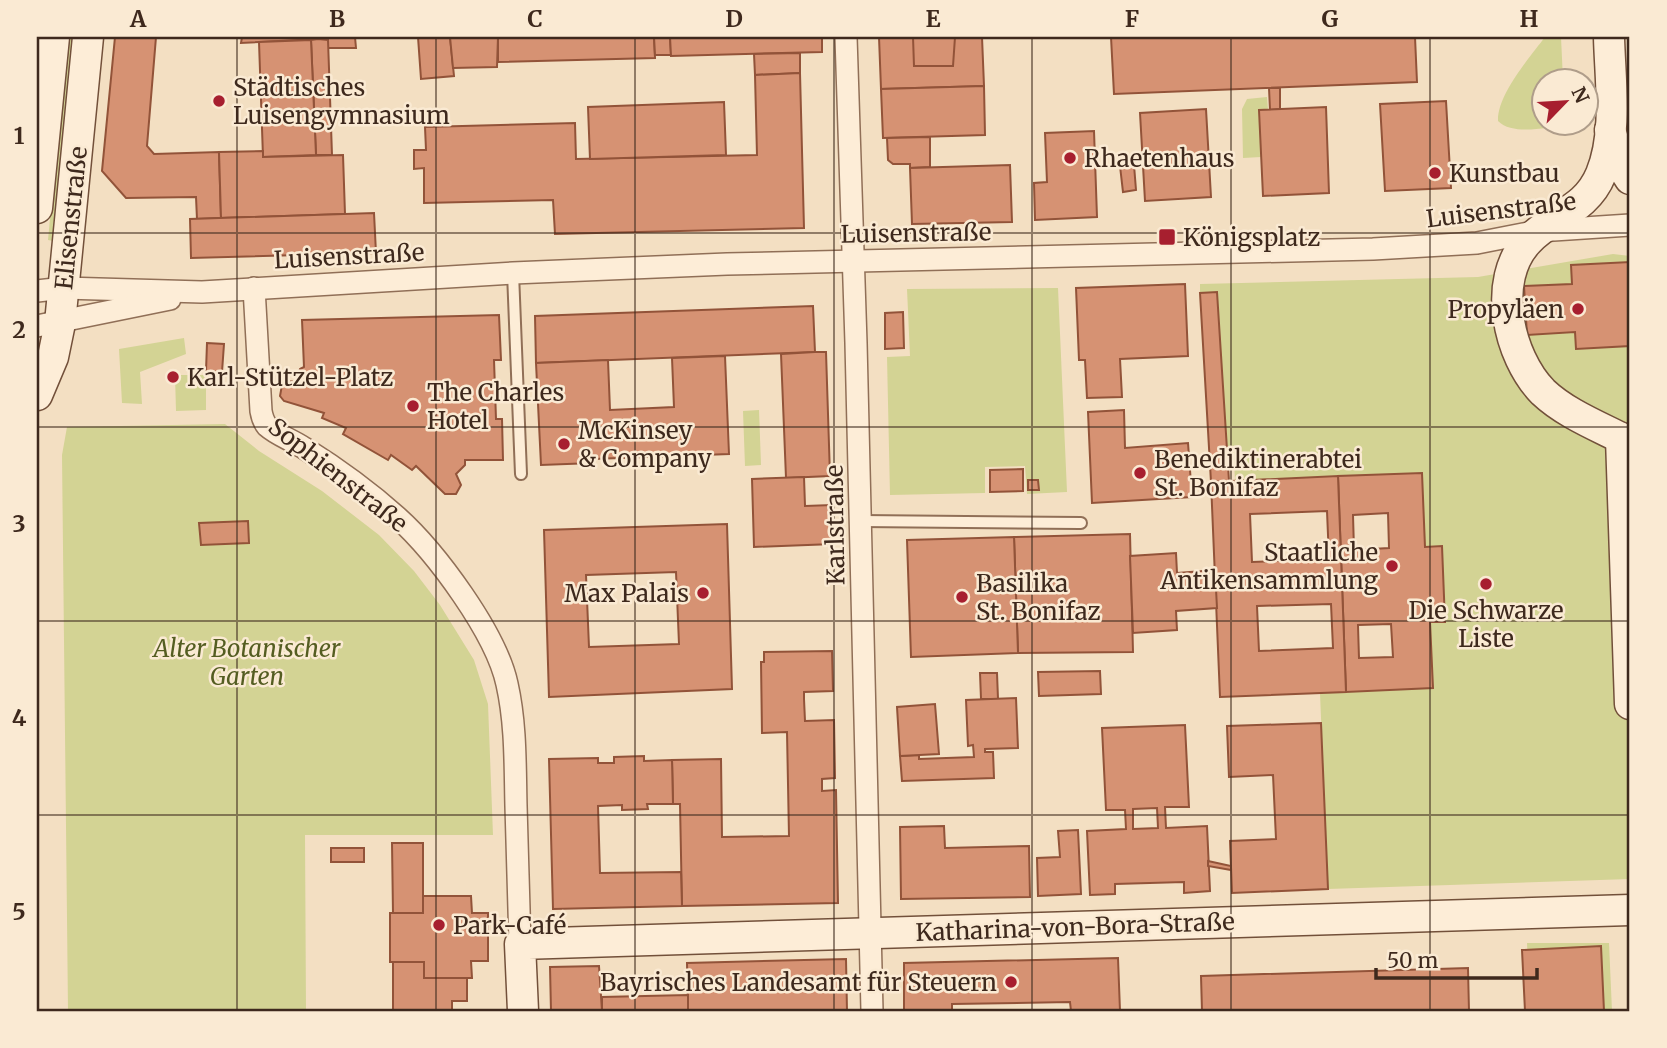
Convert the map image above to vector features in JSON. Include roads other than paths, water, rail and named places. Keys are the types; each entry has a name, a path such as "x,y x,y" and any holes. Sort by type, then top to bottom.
{"main road":[{"name":"Elisenstraße","path":"37,208 43,87 54,37"},
{"name":"Elisenstraße","path":"37,395 52,357 48,324 50,289 88,37"},
{"path":"1609,37 1610,130 1601,175 1586,200 1538,231 1515,256 1507,305 1520,356 1534,381 1557,403 1625,435 1630,704"},
{"path":"1610,130 1622,165 1630,179"},
{"name":"Katharina-von-Bora-Straße","path":"520,944 1630,910"},
{"name":"Sophienstraße","path":"520,944 523,1011"}],"street":[{"name":"Karlstraße","path":"846,37 872,1011"},
{"name":"Luisenstraße","path":"50,289 202,292 513,273 853,260 1385,248 1477,243 1538,231 1630,225"},
{"name":"Sophienstraße","path":"254,288 261,411 264,421 269,427 351,480 397,517 432,554 462,596 496,654 507,682 515,728 520,944"},
{"name":"Luisenstraße","path":"48,324 202,292"}],"lane":[{"path":"513,273 521,474"},
{"path":"861,521 1081,523"}],"place":[{"name":"Städtisches Luisengymnasium","path":"219,101"},
{"name":"Rhaetenhaus","path":"1070,158"},
{"name":"Kunstbau","path":"1435,173"},
{"name":"Königsplatz","path":"1167,237"},
{"name":"Propyläen","path":"1578,309"},
{"name":"Karl-Stützel-Platz","path":"173,377"},
{"name":"The Charles Hotel","path":"413,406"},
{"name":"McKinsey & Company","path":"564,444"},
{"name":"Benediktinerabtei St. Bonifaz","path":"1140,473"},
{"name":"Staatliche Antikensammlung","path":"1392,566"},
{"name":"Die Schwarze Liste","path":"1486,584"},
{"name":"Max Palais","path":"703,593"},
{"name":"Basilika St. Bonifaz","path":"962,597"},
{"name":"Park-Café","path":"439,925"},
{"name":"Bayrisches Landesamt für Steuern","path":"1011,982"}],"park label":[{"name":"Alter Botanischer Garten","path":"247,662"}]}
